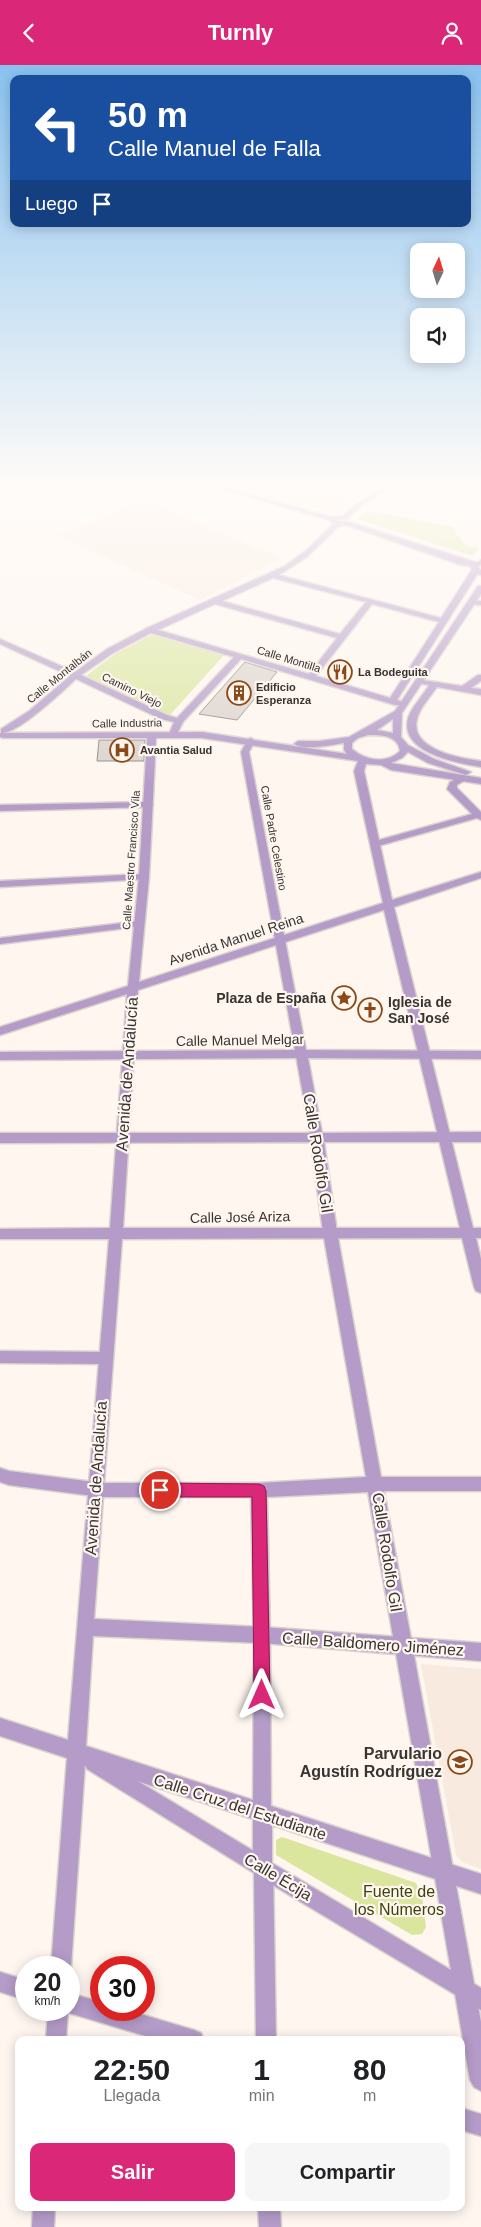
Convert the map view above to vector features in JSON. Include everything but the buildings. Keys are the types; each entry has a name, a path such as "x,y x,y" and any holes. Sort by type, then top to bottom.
{"street":[{"name":"Calle Montalbán","path":"2,733 21,721 76,675 108,652 150,630 245,588"},
{"path":"318,588 444,621"},
{"path":"392,701 465,588"},
{"path":"368,733 398,713 419,681 477,603 481,588"},
{"path":"216,602 341,637"},
{"path":"310,678 370,602"},
{"name":"Calle Montilla","path":"150,630 404,704"},
{"name":"Camino Viejo","path":"0,641 164,717 180,721"},
{"path":"173,734 180,721 239,655"},
{"path":"463,689 481,677"},
{"path":"419,681 481,692"},
{"path":"434,685 412,719 412,732 421,744 434,752 453,759 481,764"},
{"path":"397,738 398,713"},
{"name":"Calle Industria","path":"2,733 24,737 173,734 251,741 320,744 351,739 368,733"},
{"path":"368,733 383,733 397,738 405,747 431,761 461,771 481,775"},
{"name":"Calle Maestro Francisco Vila","path":"133,988 144,877 152,734"},
{"path":"351,739 347,746 348,750 359,759 359,771 388,905 445,1137 474,1233 481,1287"},
{"name":"Calle Industria","path":"251,741 383,762"},
{"name":"Calle Padre Celestino","path":"251,741 246,752 280,941"},
{"path":"383,762 397,759 405,747"},
{"path":"383,762 391,767 481,781"},
{"path":"462,779 453,784 452,789 480,816"},
{"path":"0,808 148,805"},
{"path":"375,845 480,816"},
{"name":"Avenida Manuel Reina","path":"0,1031 481,875"},
{"path":"0,883 144,877"},
{"path":"0,941 140,924"},
{"path":"280,941 301,1054"},
{"name":"Avenida de Andalucía","path":"62,1956 133,988"},
{"name":"Calle Rodolfo Gil","path":"301,1054 317,1138 330,1232 376,1485 402,1645 444,1872 473,1995 481,2080"},
{"name":"Calle Manuel Melgar","path":"0,1056 481,1055"},
{"path":"0,1138 481,1137"},
{"name":"Calle José Ariza","path":"0,1234 474,1233"},
{"path":"0,1357 105,1358"},
{"path":"0,1475 9,1478 101,1490 259,1491 376,1485 481,1483"},
{"path":"259,1491 266,2036"},
{"name":"Calle Baldomero Jiménez","path":"86,1627 262,1635 481,1652"},
{"name":"Calle Cruz del Estudiante","path":"0,1727 481,1885"},
{"name":"Calle Écija","path":"76,1753 473,1995"},
{"path":"0,1982 15,1987"},
{"path":"80,2006 180,2036"},
{"path":"56,2036 57,2021"},
{"path":"465,2120 481,2125"},
{"path":"43,2227 44,2211"},
{"path":"269,2211 270,2227"}],"shaded area":[{"path":"173,588 224,588 200,600"},
{"name":"Parvulario Agustín Rodríguez","path":"421,1664 481,1669 481,1869 462,1862 456,1855"}],"green space":[{"path":"153,634 224,655 169,716 88,678 87,675 115,654"},
{"name":"Fuente de los Números","path":"282,1837 416,1883 422,1895 426,1927 422,1934 412,1935 276,1855 276,1840"}],"place":[{"name":"La Bodeguita","path":"340,672"},
{"name":"Edificio Esperanza","path":"239,693"},
{"name":"Avantia Salud","path":"122,750"},
{"name":"Plaza de España","path":"344,998"},
{"name":"Iglesia de San José","path":"370,1010"},
{"name":"Parvulario Agustín Rodríguez","path":"460,1762"}],"route":[{"path":"160,1490 259,1491 262,1695"}]}
